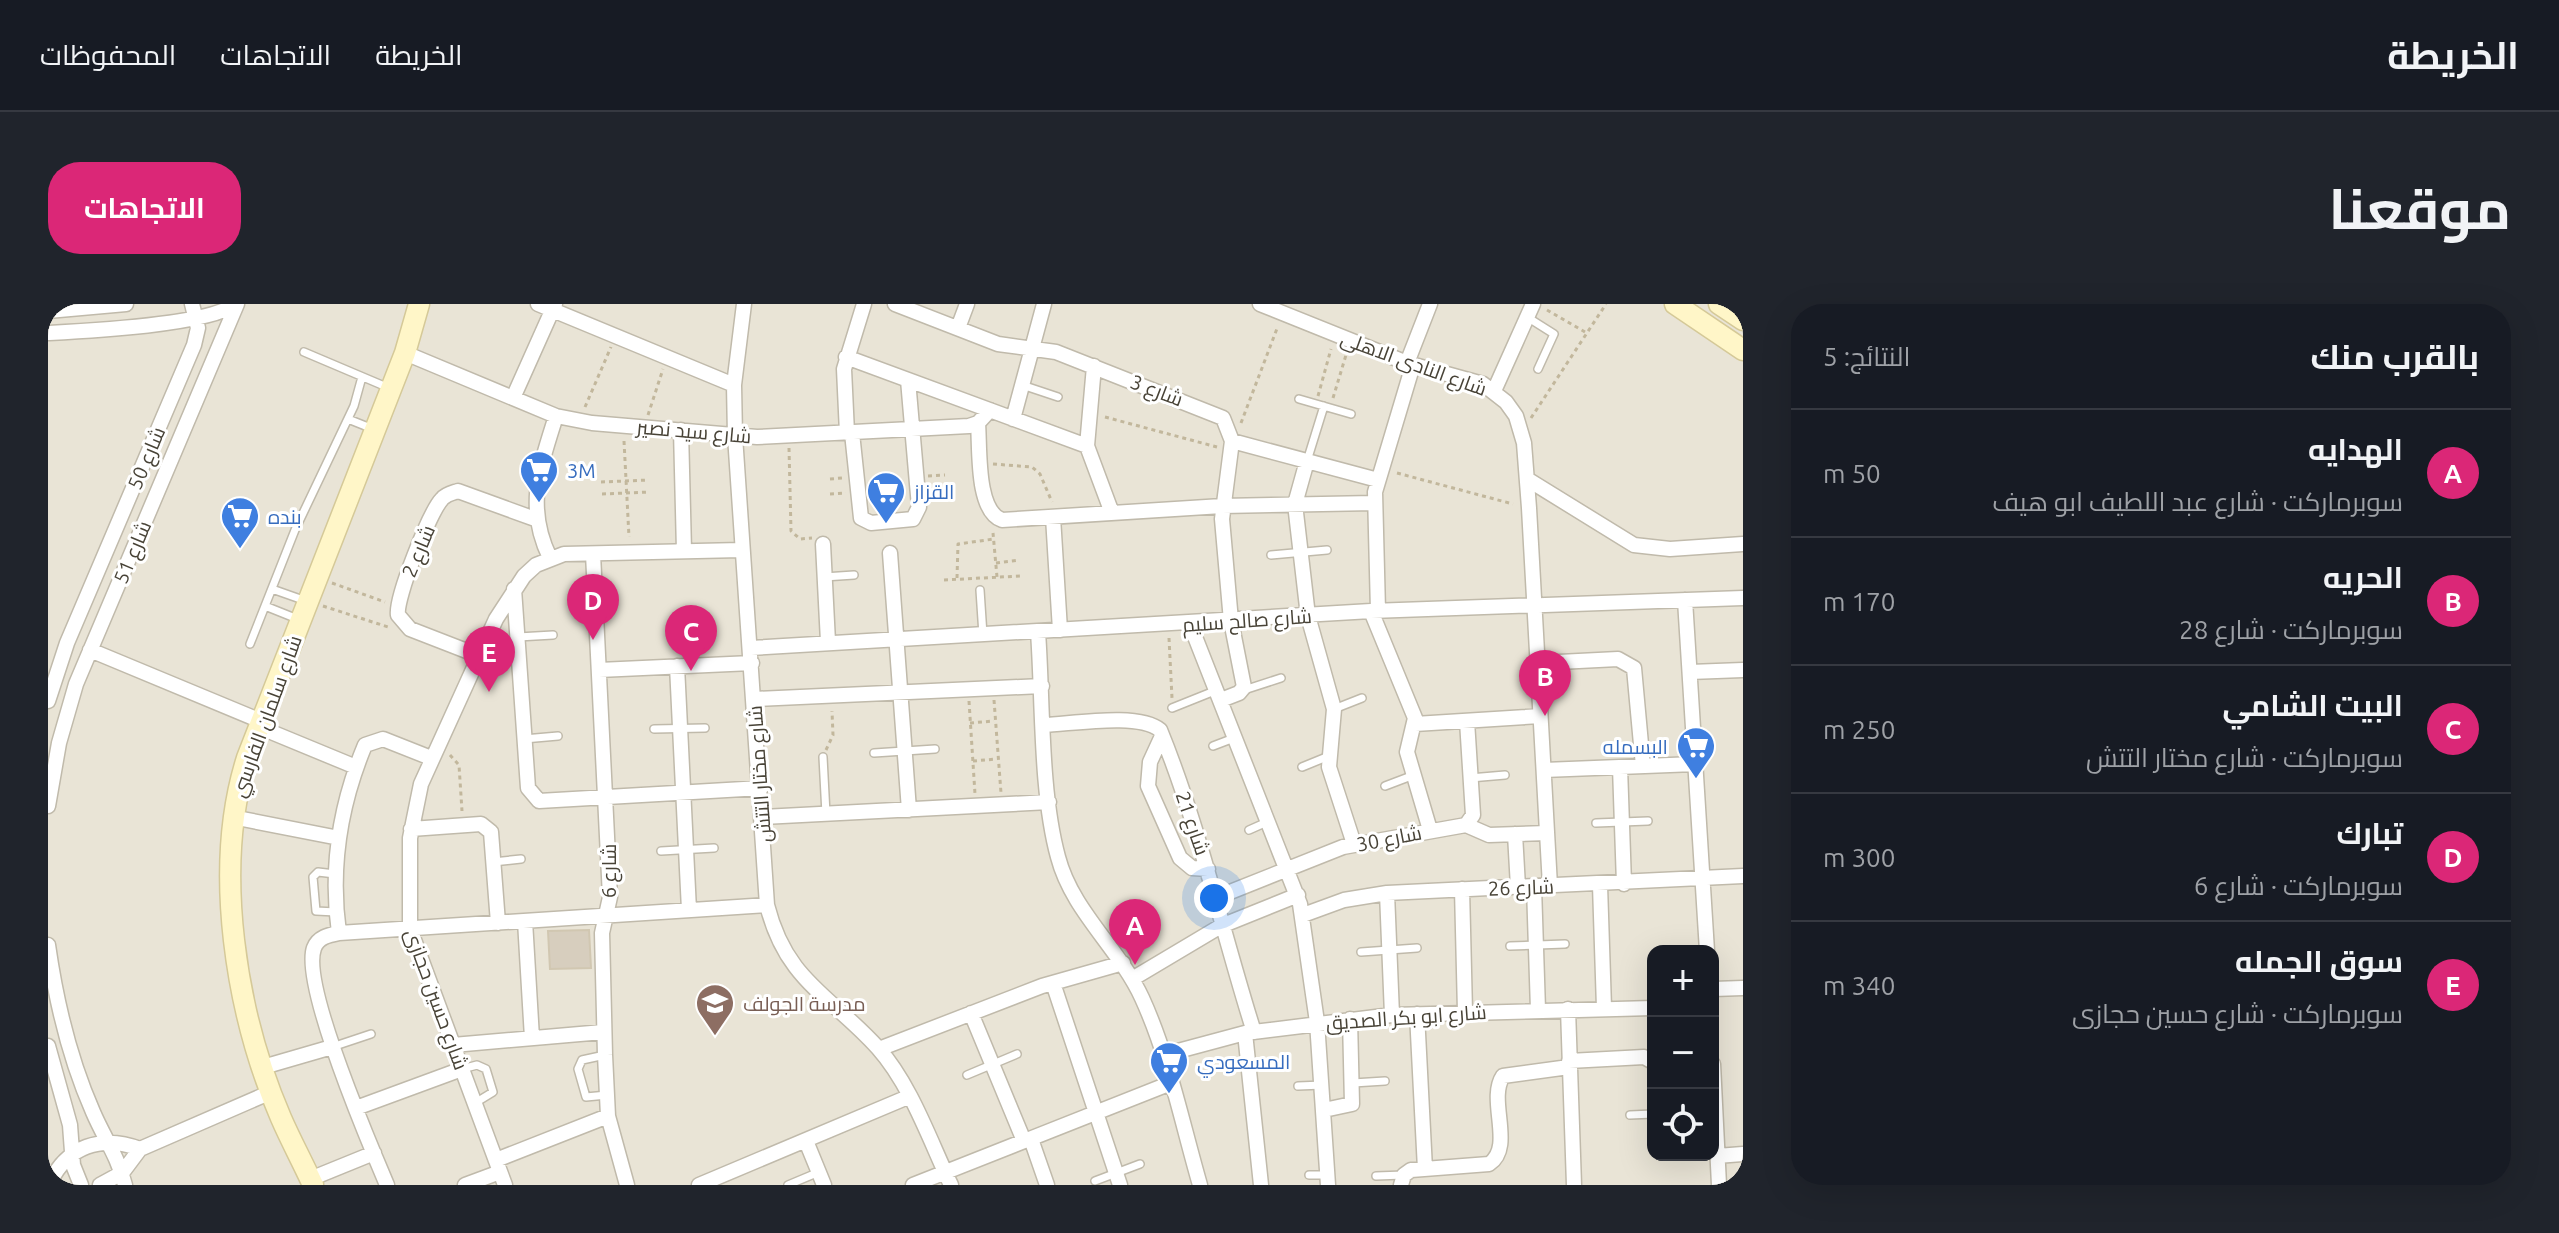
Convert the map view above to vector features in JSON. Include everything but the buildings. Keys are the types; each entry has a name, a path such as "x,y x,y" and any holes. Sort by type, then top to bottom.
{"street":[{"path":"48,311 126,304"},
{"path":"192,304 197,319"},
{"path":"48,333 197,319 222,313 236,304"},
{"name":"شارع 51","path":"48,804 67,713 90,650 236,304"},
{"name":"شارع سلمان الفارسي","path":"312,1182 271,1092 244,991 233,919 232,817 238,786 260,724 405,353 419,304"},
{"path":"538,304 554,307 734,385"},
{"name":"شارع مختار التتش","path":"744,304 734,385 735,436 767,905 781,948 794,968 879,1049 908,1097 948,1179"},
{"path":"864,304 846,357 858,514 871,523 913,519 919,511 908,380"},
{"name":"شارع 3","path":"895,304 998,344 1032,346 1094,366 1223,418 1232,446"},
{"path":"958,328 967,304"},
{"path":"1013,419 1044,304"},
{"name":"شارع النادى الاهلى","path":"1260,304 1284,308 1335,334 1410,364 1483,384 1494,391 1516,416 1522,431 1527,479 1550,886"},
{"path":"1675,304 1743,350"},
{"path":"1719,304 1743,320"},
{"path":"1427,305 1374,503 1374,611 1415,724 1406,745 1430,830"},
{"path":"513,398 554,307"},
{"path":"1494,391 1532,308"},
{"name":"شارع 50","path":"48,701 67,643 194,345 197,319"},
{"name":"شارع سيد نصير","path":"405,353 556,416 579,421 735,436 850,433 978,423"},
{"path":"846,357 1087,446"},
{"path":"1094,366 1087,446 1112,513"},
{"path":"990,410 978,423 985,504 994,518 1222,506 1374,503"},
{"path":"556,416 537,474 535,519 550,558 741,550"},
{"path":"681,430 684,551"},
{"path":"1219,695 1242,691 1244,683 1231,621 1222,506 1232,446 1380,474"},
{"path":"1307,461 1295,504 1300,552 1308,616 1334,709 1329,756 1331,779 1354,844"},
{"path":"1527,479 1634,545 1670,549 1743,544"},
{"name":"شارع 2","path":"396,606 436,508 449,494 468,493 535,519"},
{"path":"1053,517 1060,630"},
{"path":"823,544 828,642"},
{"path":"890,553 909,810"},
{"name":"شارع 6","path":"593,554 610,897 605,915 603,1032 608,1116 627,1185"},
{"name":"شارع حسين حجازى","path":"500,1172 410,929 411,829 433,754 477,655 514,589 536,565 550,558"},
{"path":"514,589 528,788 534,799 761,788"},
{"name":"شارع صالح سليم","path":"751,648 1374,611 1743,598"},
{"path":"1685,600 1706,945"},
{"path":"396,606 403,623 477,655"},
{"path":"1190,624 1288,869 1303,915 1323,1085 1328,1180"},
{"path":"1038,632 1049,802 1065,879 1132,979 1163,1055 1200,1185"},
{"path":"90,650 356,767"},
{"path":"1539,663 1618,659 1634,668 1643,766"},
{"path":"599,670 752,663"},
{"path":"677,666 689,910"},
{"path":"1690,672 1743,670"},
{"path":"754,699 1042,686"},
{"path":"1415,724 1540,716"},
{"path":"1044,725 1136,721 1153,724 1162,736 1150,762 1148,786 1180,858 1192,868 1208,869"},
{"path":"1467,721 1473,815 1466,825 1480,834 1547,833"},
{"name":"شارع 21","path":"1162,736 1208,869 1249,1032 1261,1185"},
{"path":"339,933 335,874 339,838 356,767 365,745 376,738 433,754"},
{"path":"1544,770 1695,764"},
{"path":"1620,767 1624,884"},
{"path":"763,817 1049,802"},
{"path":"232,817 339,838"},
{"name":"شارع 30","path":"1215,898 1354,844 1466,825"},
{"path":"411,829 487,827 491,832 498,923"},
{"path":"1515,834 1518,887"},
{"name":"شارع 26","path":"1303,915 1344,900 1387,893 1743,876"},
{"path":"1600,885 1604,1008"},
{"path":"1534,887 1538,1010"},
{"path":"1462,889 1465,1012"},
{"path":"1387,893 1392,1015"},
{"path":"1132,979 1221,926 1298,895"},
{"path":"387,1185 332,1047 312,958 318,941 339,933 767,905"},
{"path":"525,921 532,1038"},
{"path":"48,945 54,982 77,1069 108,1142 115,1151 123,1179"},
{"path":"879,1049 1053,983 1123,963"},
{"path":"1053,983 1118,1179"},
{"path":"1719,989 1743,988"},
{"name":"شارع ابو بكر الصديق","path":"1163,1055 1249,1032 1317,1022 1392,1015 1647,1008"},
{"path":"1568,1009 1575,1184"},
{"path":"971,1013 1047,1185"},
{"path":"1417,1014 1425,1169"},
{"path":"1324,1110 1348,1108 1354,1099 1350,1019"},
{"path":"453,1045 603,1032"},
{"path":"48,1046 70,1125 71,1154 81,1185"},
{"path":"263,1067 332,1047"},
{"path":"1403,1180 1425,1169 1495,1161 1499,1148 1499,1089 1503,1076 1569,1064 1647,1059"},
{"path":"356,1108 462,1069"},
{"path":"913,1185 948,1179 1028,1140 1171,1083"},
{"path":"49,1185 71,1154 95,1143 108,1142 140,1149 271,1092"},
{"path":"699,1185 908,1097"},
{"path":"465,1185 500,1172 608,1116"},
{"path":"806,1141 821,1178"},
{"path":"100,1185 123,1179 140,1149"},
{"path":"312,1182 374,1153"},
{"path":"1719,1156 1743,1154"},
{"path":"1717,1161 1719,1185"}],"lane":[{"path":"1532,308 1554,334 1538,369"},
{"path":"304,352 391,389"},
{"path":"250,644 307,504 348,419 362,377"},
{"path":"1022,385 1058,397"},
{"path":"1299,399 1351,414"},
{"path":"1307,461 1323,406"},
{"path":"348,419 375,430"},
{"path":"1271,555 1327,550"},
{"path":"824,577 854,575"},
{"path":"272,589 304,610"},
{"path":"980,590 983,635"},
{"path":"265,606 304,610"},
{"path":"518,637 553,635"},
{"path":"1242,691 1281,678"},
{"path":"1172,708 1219,695"},
{"path":"1334,709 1362,698"},
{"path":"654,729 705,728"},
{"path":"524,739 558,736"},
{"path":"1213,746 1236,737"},
{"path":"874,753 935,749"},
{"path":"1302,767 1329,756"},
{"path":"823,757 826,814"},
{"path":"1385,786 1414,775"},
{"path":"1470,778 1505,775"},
{"path":"1249,830 1269,821"},
{"path":"1596,823 1648,821"},
{"path":"661,851 714,848"},
{"path":"493,862 521,859"},
{"path":"335,874 318,872 313,877 316,911 336,912"},
{"path":"1510,946 1565,944"},
{"path":"1361,952 1417,948"},
{"path":"332,1047 371,1034"},
{"path":"967,1075 1017,1054"},
{"path":"605,1055 582,1060 578,1069 586,1097 607,1095"},
{"path":"462,1069 477,1065 486,1069 493,1092 475,1103"},
{"path":"1353,1083 1385,1081"},
{"path":"1298,1086 1323,1085"},
{"path":"1630,1115 1647,1114"},
{"path":"1095,1181 1118,1179 1140,1164"},
{"path":"1309,1175 1328,1180"},
{"path":"1376,1176 1403,1180"},
{"path":"788,1185 821,1178"}],"path":[{"path":"1522,431 1606,304"},
{"path":"1089,413 1232,446 1284,308"},
{"path":"1532,308 1587,333"},
{"path":"1323,406 1335,334"},
{"path":"579,421 615,336"},
{"path":"1323,406 1351,340"},
{"path":"645,427 667,358"},
{"path":"623,425 630,553"},
{"path":"789,436 791,531 800,539 818,539 823,544"},
{"path":"981,464 1027,465 1036,470 1049,492 1053,517"},
{"path":"1380,474 1529,508"},
{"path":"601,482 648,480"},
{"path":"602,494 649,492"},
{"path":"994,518 997,577"},
{"path":"957,579 958,544 994,539"},
{"path":"996,563 1019,560"},
{"path":"944,580 1020,576"},
{"path":"317,578 396,606"},
{"path":"304,610 385,627 403,623"},
{"path":"1168,625 1172,708"},
{"path":"993,689 1002,805"},
{"path":"968,690 976,806"},
{"path":"823,757 833,735 831,695"},
{"path":"970,723 996,721"},
{"path":"433,754 451,755 459,765 463,826"},
{"path":"973,761 998,759"}],"shaded area":[{"path":"48,304 1743,304 1743,1185 48,1185"}],"place":[{"name":"3M","path":"539,504"},
{"name":"القزاز","path":"886,525"},
{"name":"بنده","path":"240,550"},
{"name":"تبارك","path":"593,640"},
{"name":"البيت الشامي","path":"691,671"},
{"name":"سوق الجمله","path":"489,692"},
{"name":"الحريه","path":"1545,716"},
{"name":"البسمله","path":"1696,780"},
{"name":"الهدايه","path":"1135,965"},
{"name":"مدرسة الجولف","path":"715,1037"},
{"name":"المسعودي","path":"1169,1095"}]}
